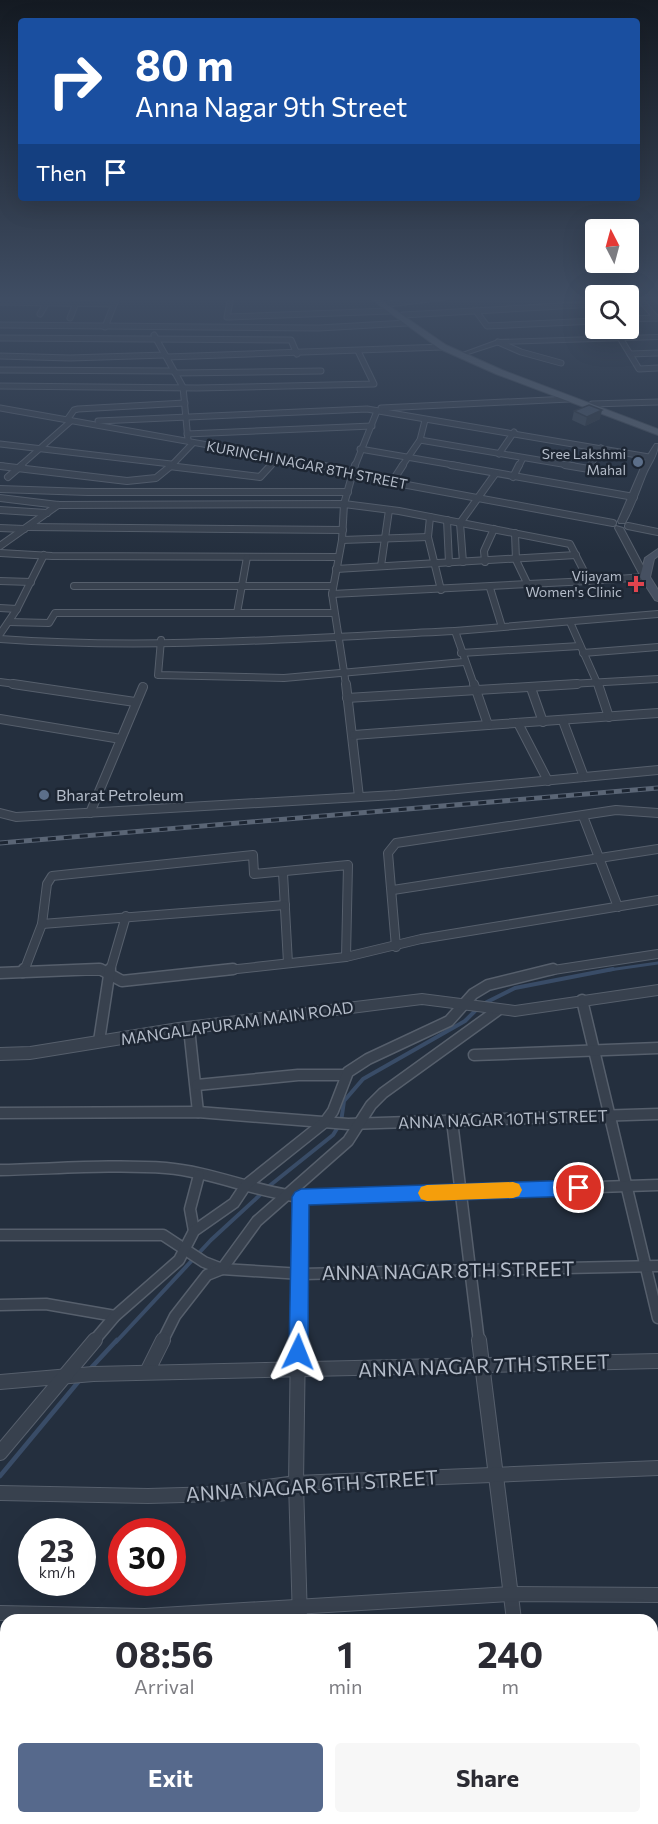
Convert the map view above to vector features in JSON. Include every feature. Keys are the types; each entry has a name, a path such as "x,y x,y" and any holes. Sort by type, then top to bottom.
{"main road":[{"path":"529,382 569,399 658,430"},
{"path":"536,382 658,430"},
{"path":"655,556 645,577 658,598"}],"street":[{"path":"0,466 111,480 157,478 190,442 184,418 183,387 180,382"},
{"path":"0,386 183,387 374,384 373,382"},
{"path":"79,422 569,399"},
{"path":"592,404 658,402"},
{"path":"8,477 69,421 74,410 185,403"},
{"name":"KURINCHI NAGAR 8TH STREET","path":"0,408 346,470 353,474 392,482 658,532"},
{"path":"367,409 425,420 514,432 649,457"},
{"path":"359,797 354,735 336,637 332,586 342,540 344,504 360,449 377,411"},
{"path":"392,482 420,440 425,420"},
{"path":"187,434 372,426"},
{"path":"499,454 514,432"},
{"path":"420,440 589,469 601,448"},
{"path":"0,444 260,477 278,458"},
{"path":"332,594 490,588 645,577 621,525 649,457 658,446"},
{"path":"360,449 634,497"},
{"path":"513,477 524,458"},
{"path":"463,562 460,523 495,474"},
{"path":"0,489 109,492 348,492"},
{"path":"170,504 175,491"},
{"path":"0,498 58,505 344,504 389,510 570,543 589,581"},
{"path":"0,546 58,505"},
{"path":"0,510 47,513"},
{"path":"381,566 383,538 389,510"},
{"path":"430,517 428,537 441,590"},
{"path":"447,520 449,563"},
{"path":"0,528 343,530"},
{"path":"485,562 484,551 494,529"},
{"path":"514,533 516,560 528,585"},
{"path":"342,540 428,537"},
{"path":"0,553 338,557"},
{"path":"0,634 17,609 44,555"},
{"path":"336,568 485,562 576,555"},
{"path":"237,613 247,557"},
{"path":"0,581 31,582"},
{"path":"74,586 243,584 332,586"},
{"path":"490,588 502,627"},
{"path":"0,608 17,609"},
{"path":"9,622 49,623 55,613 334,613"},
{"path":"0,639 42,642 250,641 455,631 658,614"},
{"path":"570,622 598,684 609,717"},
{"path":"455,631 474,691 488,725"},
{"path":"161,640 157,672 159,675 284,678 342,671 464,662"},
{"path":"461,653 658,647"},
{"path":"346,698 658,679"},
{"path":"0,681 135,702"},
{"path":"90,813 143,687"},
{"path":"531,688 543,722"},
{"path":"354,735 658,713"},
{"path":"0,719 121,739"},
{"path":"563,721 584,777"},
{"path":"518,723 548,780"},
{"path":"0,813 16,817 359,797 658,770"},
{"path":"396,947 393,890 388,853 396,843 627,809 658,813"},
{"path":"583,816 597,858 618,907"},
{"path":"393,890 658,849"},
{"path":"23,972 42,924 47,884 52,876 253,855 254,874 348,865 346,957"},
{"path":"283,873 288,963"},
{"path":"0,973 100,969 122,981 346,957 396,947 421,939 658,900"},
{"path":"42,924 285,906"},
{"path":"99,1041 109,974 126,916"},
{"path":"194,1231 234,1203 330,1122 345,1076 368,1059 449,1021 488,985 508,978 562,967 658,954"},
{"name":"MANGALAPURAM MAIN ROAD","path":"0,1054 30,1053 189,1028 422,999 492,1010 515,1011 658,990"},
{"path":"582,1000 627,1186 652,1266 658,1318"},
{"path":"147,1372 175,1316 207,1275 222,1269 257,1221 348,1140 353,1124 383,1093 492,1010"},
{"path":"189,1028 192,1071 197,1085 198,1112"},
{"path":"474,1054 658,1048"},
{"path":"197,1085 307,1074 345,1076"},
{"name":"ANNA NAGAR 10TH STREET","path":"0,1113 198,1112 353,1124 658,1114"},
{"path":"452,1121 513,1614"},
{"path":"0,1170 167,1168 271,1194 301,1197 658,1185"},
{"path":"0,1453 72,1375 115,1317 189,1250 194,1231 190,1209 199,1175"},
{"path":"299,1613 296,1483 297,1371 302,1274 301,1197"},
{"name":"ANNA NAGAR 8TH STREET","path":"0,1235 164,1235 204,1262 222,1269 302,1274 652,1266"},
{"path":"0,1305 46,1304 115,1317"},
{"name":"ANNA NAGAR 7TH STREET","path":"0,1382 72,1375 147,1372 297,1371 658,1361"},
{"name":"ANNA NAGAR 6TH STREET","path":"1,1494 218,1494 296,1483 658,1468"},
{"path":"248,1614 299,1613 511,1594 658,1595"},
{"path":"0,1613 48,1614"}],"building":[{"path":"589,405 602,410 587,417 574,411"}],"waterway":[{"path":"605,971 658,963"},
{"path":"605,971 613,969"},
{"path":"483,1004 515,988 605,971"},
{"path":"341,1122 344,1101 363,1079 465,1021 478,1008"},
{"path":"268,1187 333,1135 338,1127"},
{"path":"116,1342 211,1240 261,1194"},
{"path":"90,1369 117,1340"},
{"path":"0,1476 79,1381"}],"railway":[{"path":"0,843 658,788"}],"slow traffic":[{"path":"427,1193 513,1190"}],"place":[{"name":"Sree Lakshmi Mahal","path":"638,462"},
{"name":"Vijayam Women's Clinic","path":"636,584"},
{"name":"Bharat Petroleum","path":"44,795"}],"route":[{"path":"298,1352 302,1274 301,1197 579,1188"}]}
